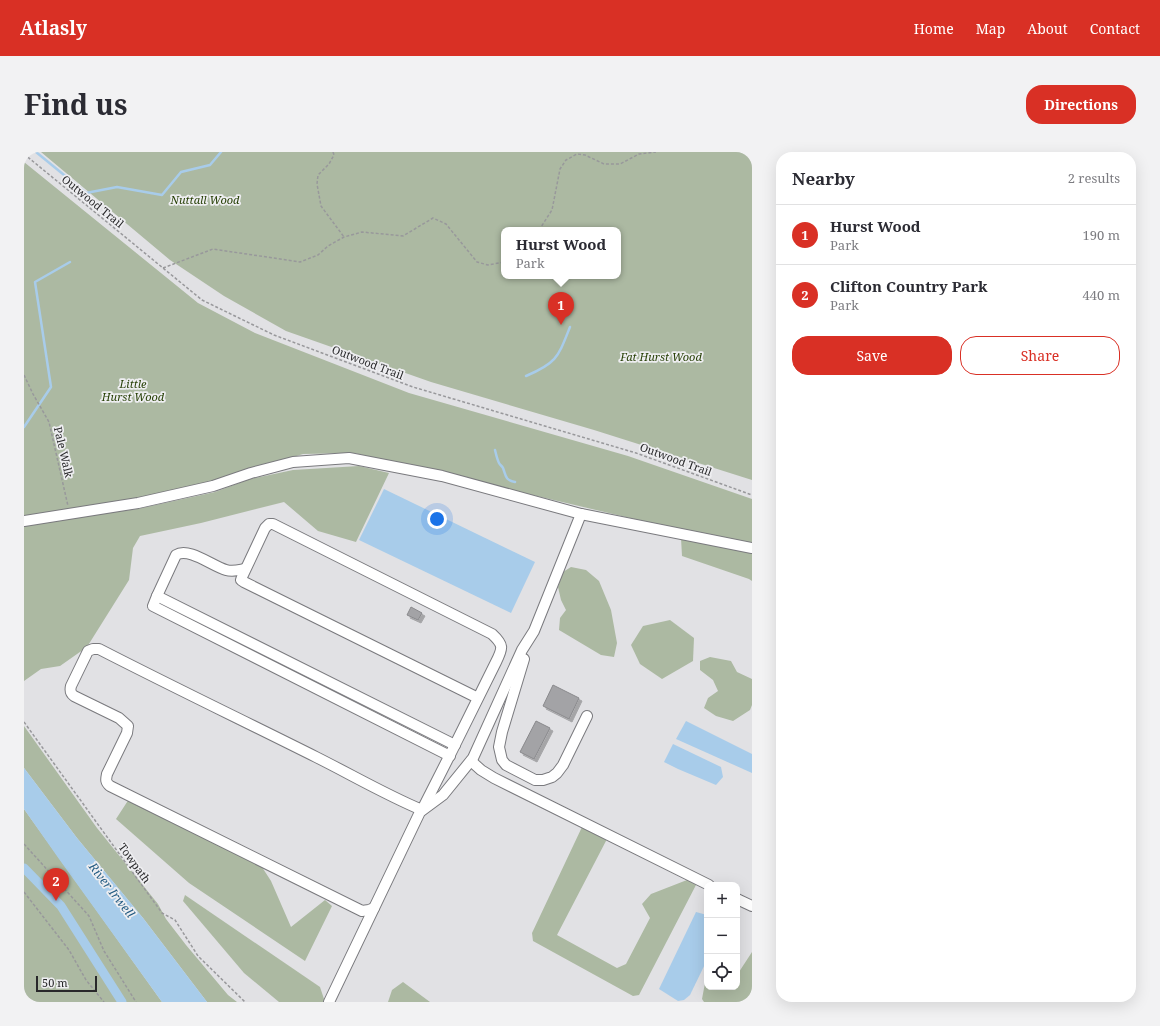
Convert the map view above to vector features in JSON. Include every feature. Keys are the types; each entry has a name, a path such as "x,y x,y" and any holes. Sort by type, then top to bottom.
{"lane":[{"path":"24,521 138,503 213,486 294,462 349,458 442,476 581,514 752,548"},
{"path":"581,514 534,631 502,732 499,747 502,760 506,765 535,780 544,780 552,777 563,765 587,716"},
{"path":"329,1002 420,812 450,756 502,651 502,646 492,634 273,524 267,525 241,580 478,698"},
{"path":"245,569 233,571 225,570 190,554 180,552 176,555 152,606 450,756"},
{"path":"157,596 455,745"},
{"path":"422,810 443,795 471,761 522,650 534,631"},
{"path":"374,908 362,911 107,784 107,774 127,733 128,726 119,718 71,694 71,686 88,651 93,648 99,649 422,810"},
{"path":"471,761 481,770 494,778 704,883"},
{"path":"740,900 752,906"}],"path":[{"path":"333,152 334,155 329,164 318,175 317,184 320,206 344,237"},
{"path":"542,227 552,210 560,168 566,160 577,154 585,155 604,164 620,164 639,154 656,152"},
{"name":"Outwood Trail","path":"24,154 202,300 274,335 413,387 636,453 752,495"},
{"path":"163,268 213,249 300,262 318,255 328,246 344,237 362,232 403,236 432,218 446,224 477,262 488,265 501,263"},
{"name":"Pale Walk","path":"24,376 49,422 70,514"},
{"name":"Towpath","path":"24,722 162,913 175,920 198,956 244,1002"},
{"path":"24,844 89,916 104,951 136,1002"},
{"path":"24,892 68,950 86,980 104,1002"}],"green space":[{"path":"41,152 752,152 752,480 594,430 431,382 286,331 224,296 170,260"},
{"name":"Little Hurst Wood","path":"24,162 198,303 255,333 409,393 628,456 752,499 752,545 681,530 354,453 303,454 223,479 159,495 24,517"},
{"path":"359,466 389,473 356,542 318,531 284,502 201,523 140,536 133,548 129,580 87,647 60,666 41,669 24,681 24,525 137,509 215,492 250,479 293,470"},
{"path":"681,538 752,553 752,581 682,556"},
{"path":"571,567 586,570 599,581 611,610 617,643 614,657 601,655 559,630 560,618 566,610 561,600 558,587 563,572"},
{"path":"670,620 694,638 693,661 662,679 640,664 631,645 643,626"},
{"path":"710,657 731,661 737,672 752,679 752,705 750,710 733,721 716,716 704,708 708,698 718,691 713,680 700,670 700,661"},
{"path":"24,726 97,828 158,904 166,919 186,945 228,995 237,1002 207,1002 143,918 77,838 24,768"},
{"path":"129,799 260,864 271,881 291,927 325,900 332,906 305,961 189,883 116,819"},
{"path":"24,809 162,1002 24,1002"},
{"path":"582,827 607,839 557,935 617,968 626,964 650,918 642,904 651,894 687,880 696,885 639,995 633,996 533,941 532,933"},
{"path":"185,895 320,987 325,1002 279,1002 244,973 183,901"},
{"path":"752,952 752,1002 704,1002 702,999 704,988 704,990 740,990 740,970"},
{"path":"403,982 430,1002 388,1002 392,990"}],"water":[{"path":"384,489 535,562 511,613 359,540"},
{"path":"686,721 752,754 752,773 676,739"},
{"path":"673,744 721,767 723,777 716,785 664,762"},
{"name":"River Irwell","path":"24,768 77,838 143,918 207,1002 162,1002 24,809"},
{"path":"696,912 704,914 704,966 690,995 684,1000 678,1001 659,989"}],"building":[{"path":"411,607 422,613 418,620 407,615"},
{"path":"553,685 579,698 569,719 543,706"},
{"path":"536,721 550,728 534,759 520,752"}],"waterway":[{"path":"36,152 86,193 117,187 162,195 181,172 210,165 221,152"},
{"path":"24,427 51,387 35,282 70,262"},
{"path":"526,376 544,367 555,358 570,327"},
{"path":"495,450 499,464 503,468 506,477 515,482"},
{"path":"24,868 61,906 122,1002"}],"place":[{"name":"Hurst Wood","path":"561,325"},
{"name":"Clifton Country Park","path":"56,901"}],"park label":[{"name":"Nuttall Wood","path":"205,199"},
{"name":"Fat Hurst Wood","path":"661,356"}]}
